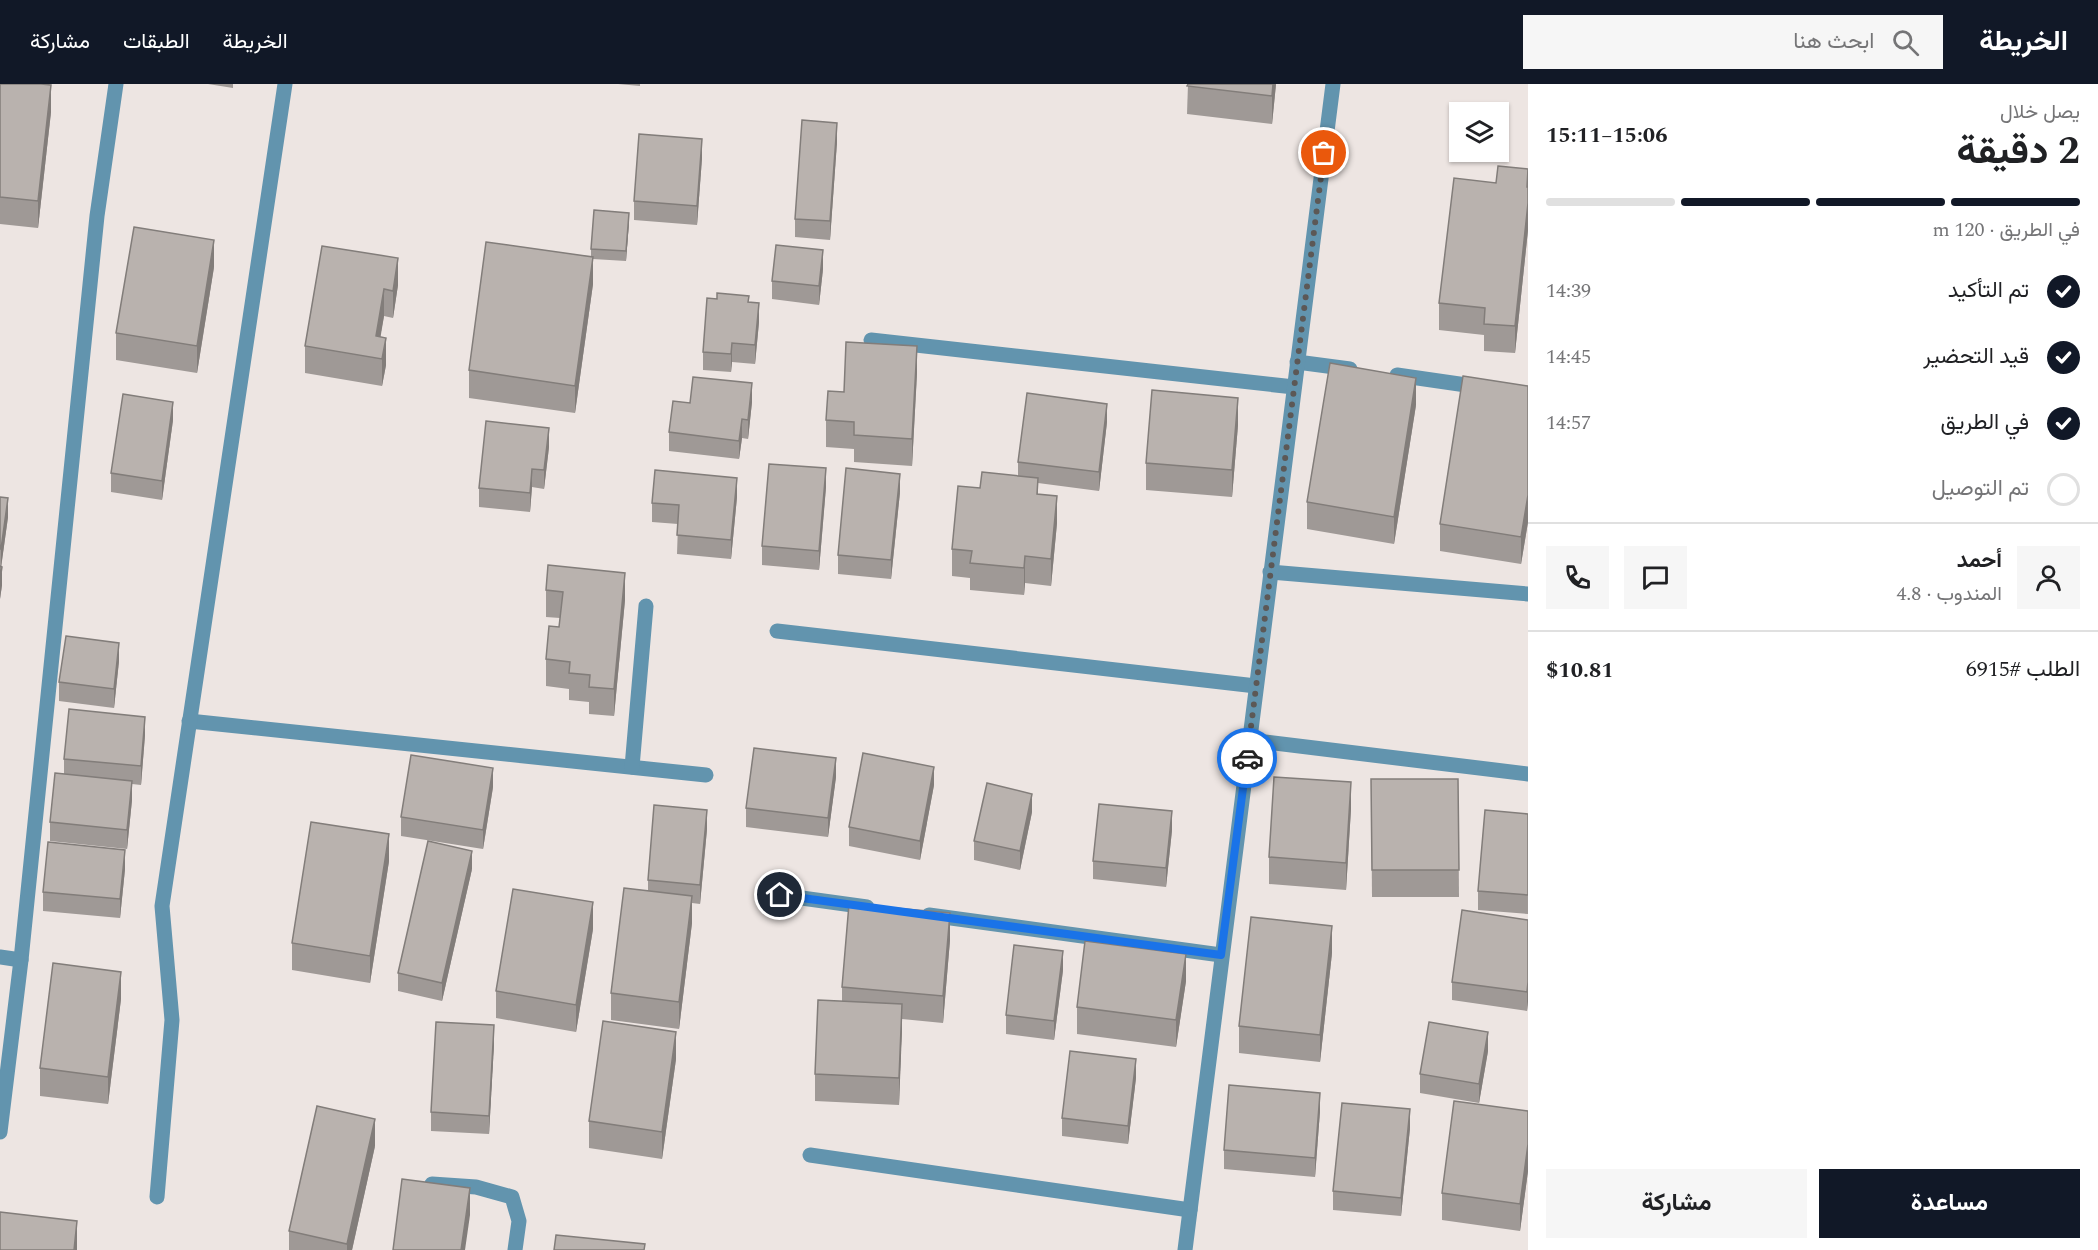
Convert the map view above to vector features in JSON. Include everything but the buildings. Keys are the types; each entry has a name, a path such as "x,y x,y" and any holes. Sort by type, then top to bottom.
{"street":[{"path":"0,1132 21,960 97,216 116,84"},
{"path":"157,1197 172,1020 162,906 285,84"},
{"path":"1185,1250 1333,84"},
{"path":"871,340 1294,387"},
{"path":"1297,362 1493,388"},
{"path":"1270,572 1528,594"},
{"path":"632,767 646,606"},
{"path":"777,631 1256,686"},
{"path":"189,721 706,775"},
{"path":"1249,740 1528,774"},
{"path":"780,895 885,909"},
{"path":"908,912 1221,955"},
{"path":"0,957 21,960"},
{"path":"810,1155 1190,1210"},
{"path":"417,1183 476,1187 512,1197 519,1221 515,1250"}],"way so far":[{"path":"1247,758 1324,153"}],"route":[{"path":"780,895 1221,955 1247,758"}]}
